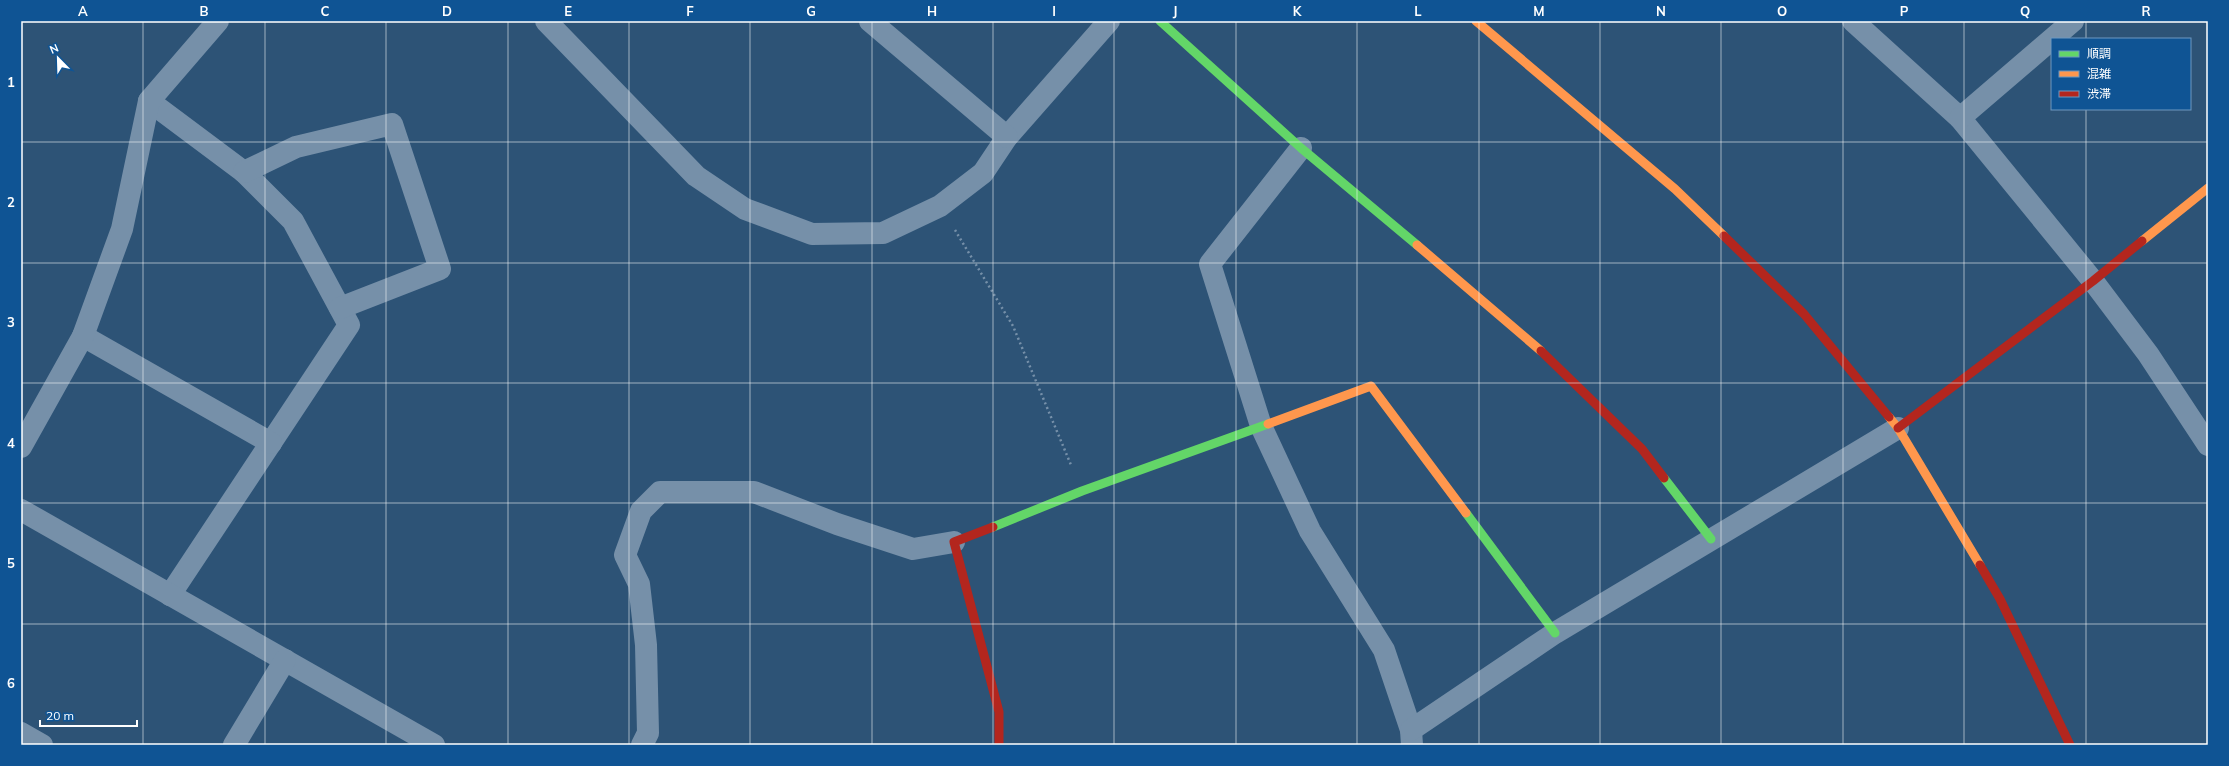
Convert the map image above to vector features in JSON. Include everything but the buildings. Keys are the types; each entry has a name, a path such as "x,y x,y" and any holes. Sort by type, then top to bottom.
{"street":[{"path":"21,447 83,336 122,229 149,101 218,21"},
{"path":"546,21 696,176 745,209 812,234 883,233 940,206 983,173 1007,137 1109,21"},
{"path":"870,21 1007,137"},
{"path":"1160,21 1302,148 1527,337 1642,449 1711,539"},
{"path":"1476,21 1686,200 1804,314 1898,428 2000,599 2070,745"},
{"path":"1853,21 1960,118 2093,281 2148,354 2208,445"},
{"path":"2053,38 2073,21"},
{"path":"1960,118 2051,40"},
{"path":"149,101 244,172 293,222 349,325 170,595"},
{"path":"244,172 296,147 392,124 440,268 340,308"},
{"path":"1302,148 1210,264 1261,426 1310,531 1384,650 1411,738 1555,633 1898,428 2093,281 2208,188"},
{"path":"83,336 271,443"},
{"path":"642,745 648,733 646,645 639,584 625,555 641,512 660,492 754,492 837,524 913,549 954,542 1082,492 1371,386 1555,633"},
{"path":"21,510 434,745"},
{"path":"954,542 999,712 999,745"},
{"path":"234,745 285,660"},
{"path":"21,733 42,745"}],"path":[{"path":"940,206 1014,326 1082,492"}],"traffic: fast":[{"path":"1160,21 1301,148 1417,245"},
{"path":"993,527 1082,491 1268,424"},
{"path":"1664,478 1711,539"},
{"path":"1466,513 1555,633"}],"traffic: slow":[{"path":"1476,21 1675,189 1724,236"},
{"path":"2142,241 2208,188"},
{"path":"1417,245 1541,351"},
{"path":"1268,424 1371,386 1466,513"},
{"path":"1889,417 1898,428 1980,565"}],"traffic: jam":[{"path":"1724,236 1804,314 1889,417"},
{"path":"1898,428 2093,281 2142,241"},
{"path":"1541,351 1642,449 1664,478"},
{"path":"993,527 954,542 999,712 999,745"},
{"path":"1980,565 2000,599 2070,745"}]}
